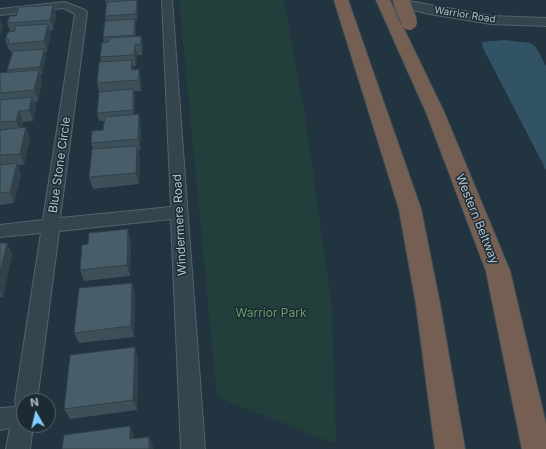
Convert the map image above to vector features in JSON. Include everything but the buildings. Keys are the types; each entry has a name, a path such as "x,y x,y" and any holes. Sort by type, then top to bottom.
{"highway":[{"name":"Western Beltway","path":"401,0 393,10 498,271 538,449"},
{"path":"342,2 410,209 428,304 450,449"}],"street":[{"name":"Windermere Road","path":"167,0 193,449"},
{"name":"Blue Stone Circle","path":"0,12 65,5 81,12 52,226 27,393"},
{"name":"Warrior Road","path":"393,10 430,10 491,20 546,22"},
{"path":"0,231 179,212"},
{"path":"0,419 16,413"},
{"name":"Blue Stone Circle","path":"18,449 20,433"}],"green space":[{"name":"Warrior Park","path":"179,0 284,0 305,116 332,308 336,444 217,397"}],"water":[{"path":"505,40 530,43 536,47 546,66 546,170 483,48 482,42"}]}
